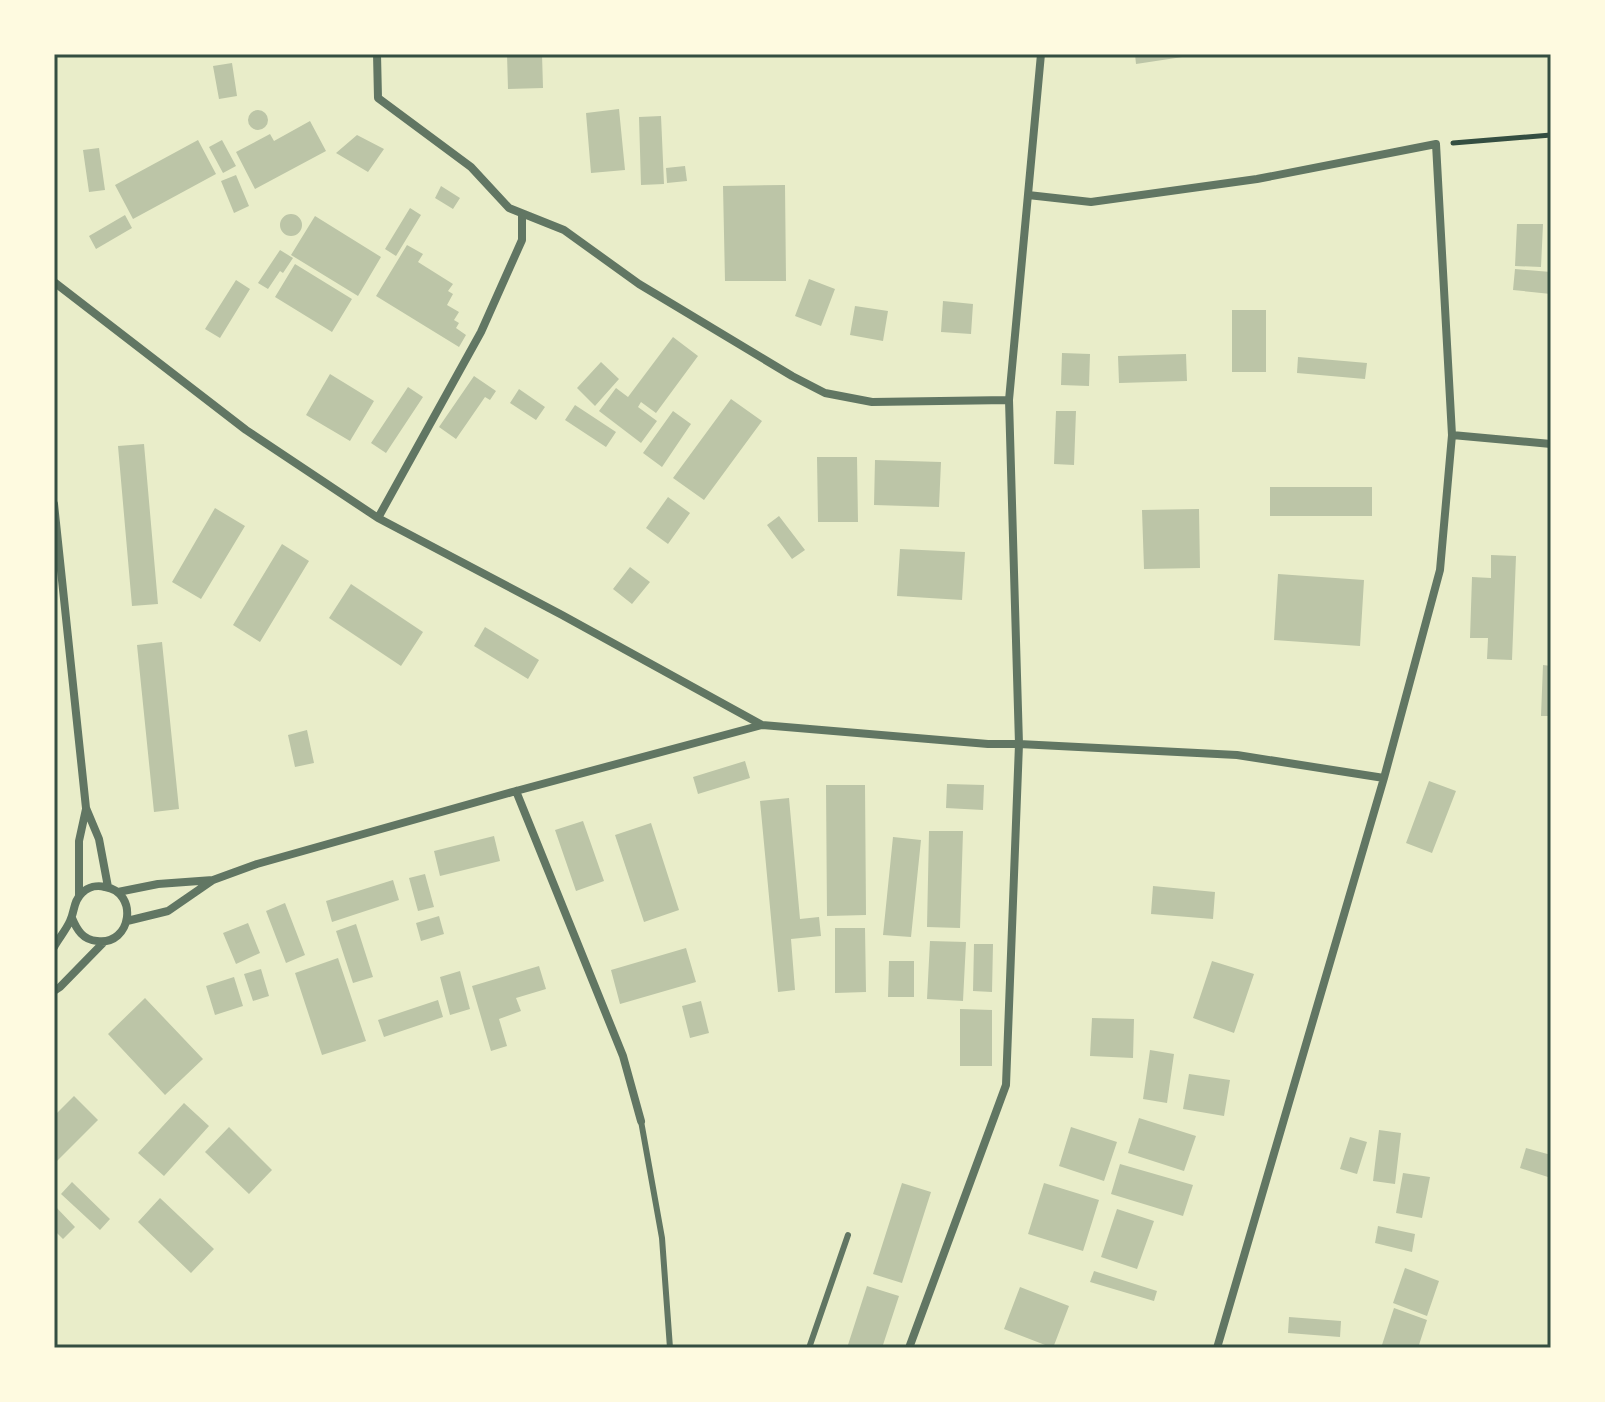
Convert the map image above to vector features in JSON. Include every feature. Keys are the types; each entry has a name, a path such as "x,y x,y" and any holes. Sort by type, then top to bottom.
{"street":[{"path":"377,54 378,98 471,167 509,208 564,230 639,284 792,376 825,393 872,402 1009,400"},
{"path":"909,1348 1006,1085 1019,744 1009,400 1041,54"},
{"path":"1028,195 1091,202 1257,179 1436,144 1452,435 1440,570 1384,778 1217,1348"},
{"path":"378,518 481,332 522,240 522,214"},
{"path":"54,282 246,430 378,518 762,725"},
{"path":"1452,435 1551,444"},
{"path":"54,504 86,808 99,839 108,887"},
{"path":"127,921 168,911 213,880 257,864 762,725 988,744 1237,755 1384,778"},
{"path":"516,791 623,1056 641,1121"},
{"path":"79,896 79,841 86,808"},
{"path":"118,892 158,884 213,880"},
{"path":"97,886 118,892 129,910 123,931 114,939 104,942 83,936 72,918 73,906 79,896 86,889 97,886"},
{"path":"54,947 72,918"},
{"path":"54,991 104,942"}],"lane":[{"path":"641,1121 662,1238 670,1348"},
{"path":"809,1348 848,1235"}],"path":[{"path":"1436,144 1551,135"}],"building":[{"path":"507,54 542,54 543,88 508,89"},
{"path":"1135,54 1189,54 1189,56 1136,64"},
{"path":"232,63 237,96 219,99 213,66"},
{"path":"619,109 625,170 591,173 586,113"},
{"path":"258,110 265,113 268,120 265,127 258,130 251,127 248,120 251,113"},
{"path":"661,116 664,184 641,185 639,117"},
{"path":"310,121 326,151 255,189 236,152 270,134 274,141"},
{"path":"357,135 384,149 368,172 336,153"},
{"path":"198,140 216,174 133,219 115,185"},
{"path":"222,140 236,166 223,173 209,147"},
{"path":"99,148 105,190 89,192 83,150"},
{"path":"685,166 687,181 667,183 666,168"},
{"path":"236,175 249,206 234,213 221,181"},
{"path":"785,185 786,281 725,281 723,186"},
{"path":"441,186 460,198 453,209 435,198"},
{"path":"410,208 421,215 396,256 385,249"},
{"path":"291,214 299,217 302,225 299,233 291,236 283,233 280,225 283,217"},
{"path":"125,215 132,228 96,249 89,236"},
{"path":"315,216 381,257 358,296 291,255"},
{"path":"1517,224 1543,224 1541,267 1515,266"},
{"path":"407,245 423,254 418,262 453,284 448,291 453,294 447,305 459,312 454,320 459,323 456,328 466,335 459,347 376,296"},
{"path":"280,250 293,258 268,289 258,283"},
{"path":"295,264 352,299 332,332 275,297"},
{"path":"1515,269 1551,272 1551,294 1513,290"},
{"path":"809,279 835,289 821,326 795,316"},
{"path":"236,280 250,289 220,338 205,329"},
{"path":"943,301 973,304 971,334 941,332"},
{"path":"855,306 888,311 883,341 850,335"},
{"path":"1232,310 1266,310 1266,372 1232,372"},
{"path":"673,337 698,356 656,413 641,402 638,407 657,421 641,443 599,411 616,388 628,397"},
{"path":"1062,353 1090,354 1089,386 1061,385"},
{"path":"1186,354 1187,381 1119,383 1118,356"},
{"path":"1298,357 1367,363 1365,379 1297,373"},
{"path":"601,362 619,379 595,406 577,388"},
{"path":"330,374 374,401 350,441 306,415"},
{"path":"474,376 496,391 490,400 485,397 456,439 439,427"},
{"path":"408,387 423,397 386,453 371,443"},
{"path":"519,389 545,407 536,420 510,403"},
{"path":"731,399 762,421 704,500 673,478"},
{"path":"575,405 616,432 606,447 565,420"},
{"path":"673,411 691,424 662,467 643,453"},
{"path":"1056,411 1076,411 1074,465 1054,464"},
{"path":"144,444 158,604 132,606 118,446"},
{"path":"817,457 857,457 858,522 818,522"},
{"path":"875,460 941,462 939,507 874,505"},
{"path":"1270,487 1372,487 1372,516 1270,516"},
{"path":"668,497 690,513 668,544 646,528"},
{"path":"215,508 245,526 201,599 172,582"},
{"path":"1199,509 1200,568 1144,569 1142,510"},
{"path":"779,516 805,550 792,559 767,525"},
{"path":"282,544 309,561 260,642 233,625"},
{"path":"900,549 965,552 962,600 897,596"},
{"path":"1491,555 1516,556 1512,660 1487,659 1488,638 1470,638 1472,577 1491,578"},
{"path":"630,567 650,582 632,604 613,589"},
{"path":"1278,574 1364,580 1360,646 1274,640"},
{"path":"351,584 423,632 401,666 329,618"},
{"path":"485,627 539,660 528,679 474,646"},
{"path":"162,642 179,809 154,812 137,645"},
{"path":"1543,665 1551,666 1551,716 1541,716"},
{"path":"307,730 314,763 295,767 288,735"},
{"path":"745,761 750,778 698,794 693,777"},
{"path":"1429,781 1456,791 1432,853 1406,843"},
{"path":"947,784 984,785 983,810 946,808"},
{"path":"826,785 865,785 866,915 827,916"},
{"path":"789,798 800,919 819,917 821,936 791,939 795,990 778,992 760,801"},
{"path":"583,821 604,881 576,891 555,830"},
{"path":"651,823 679,910 644,922 615,835"},
{"path":"929,831 963,831 960,928 927,927"},
{"path":"494,836 500,861 440,876 434,851"},
{"path":"893,837 921,840 911,937 883,935"},
{"path":"425,874 434,907 418,911 409,878"},
{"path":"393,880 399,900 332,922 326,901"},
{"path":"1153,886 1215,892 1213,919 1151,914"},
{"path":"285,903 305,955 286,963 266,911"},
{"path":"439,916 444,934 421,941 416,923"},
{"path":"248,923 260,953 236,964 223,933"},
{"path":"356,924 373,977 353,983 336,931"},
{"path":"835,928 865,928 866,992 835,993"},
{"path":"930,941 966,942 963,1001 927,999"},
{"path":"974,944 993,944 992,992 973,991"},
{"path":"686,948 696,982 620,1004 611,970"},
{"path":"338,958 366,1041 322,1055 295,973"},
{"path":"889,961 914,961 914,997 888,997"},
{"path":"1212,961 1254,974 1234,1033 1193,1018"},
{"path":"539,966 546,989 516,998 521,1011 499,1019 507,1046 491,1051 472,986"},
{"path":"261,969 269,996 253,1001 244,974"},
{"path":"460,971 470,1009 450,1015 440,977"},
{"path":"234,977 243,1006 215,1015 206,986"},
{"path":"145,998 203,1059 165,1095 108,1034"},
{"path":"438,1000 443,1017 384,1037 378,1020"},
{"path":"701,1001 709,1033 690,1038 682,1006"},
{"path":"960,1009 992,1010 992,1066 960,1066"},
{"path":"1092,1018 1134,1019 1133,1058 1090,1056"},
{"path":"1150,1050 1174,1054 1167,1103 1143,1099"},
{"path":"1189,1074 1230,1080 1224,1116 1183,1109"},
{"path":"74,1096 98,1120 54,1164 54,1116"},
{"path":"184,1103 209,1126 164,1176 138,1153"},
{"path":"1139,1118 1196,1136 1184,1171 1128,1153"},
{"path":"229,1127 272,1170 249,1194 205,1152"},
{"path":"1071,1127 1117,1142 1104,1181 1059,1166"},
{"path":"1379,1130 1401,1133 1395,1184 1373,1181"},
{"path":"1350,1137 1367,1142 1357,1174 1340,1169"},
{"path":"1526,1148 1551,1155 1551,1178 1520,1168"},
{"path":"1120,1164 1193,1185 1183,1216 1111,1194"},
{"path":"1403,1173 1430,1177 1422,1218 1396,1213"},
{"path":"72,1182 110,1219 100,1230 61,1194"},
{"path":"902,1183 931,1192 902,1283 873,1274"},
{"path":"1044,1183 1099,1200 1083,1251 1028,1234"},
{"path":"160,1198 214,1249 191,1273 138,1222"},
{"path":"54,1205 75,1227 63,1239 54,1230"},
{"path":"1117,1209 1154,1221 1137,1269 1101,1257"},
{"path":"1378,1226 1415,1234 1412,1252 1375,1243"},
{"path":"1405,1268 1439,1281 1427,1316 1393,1303"},
{"path":"1094,1271 1157,1291 1154,1301 1090,1282"},
{"path":"867,1286 899,1296 882,1348 847,1348"},
{"path":"1020,1287 1069,1306 1053,1348 1004,1329"},
{"path":"1394,1308 1427,1320 1418,1348 1381,1348"},
{"path":"1289,1317 1341,1321 1340,1337 1288,1333"}]}
